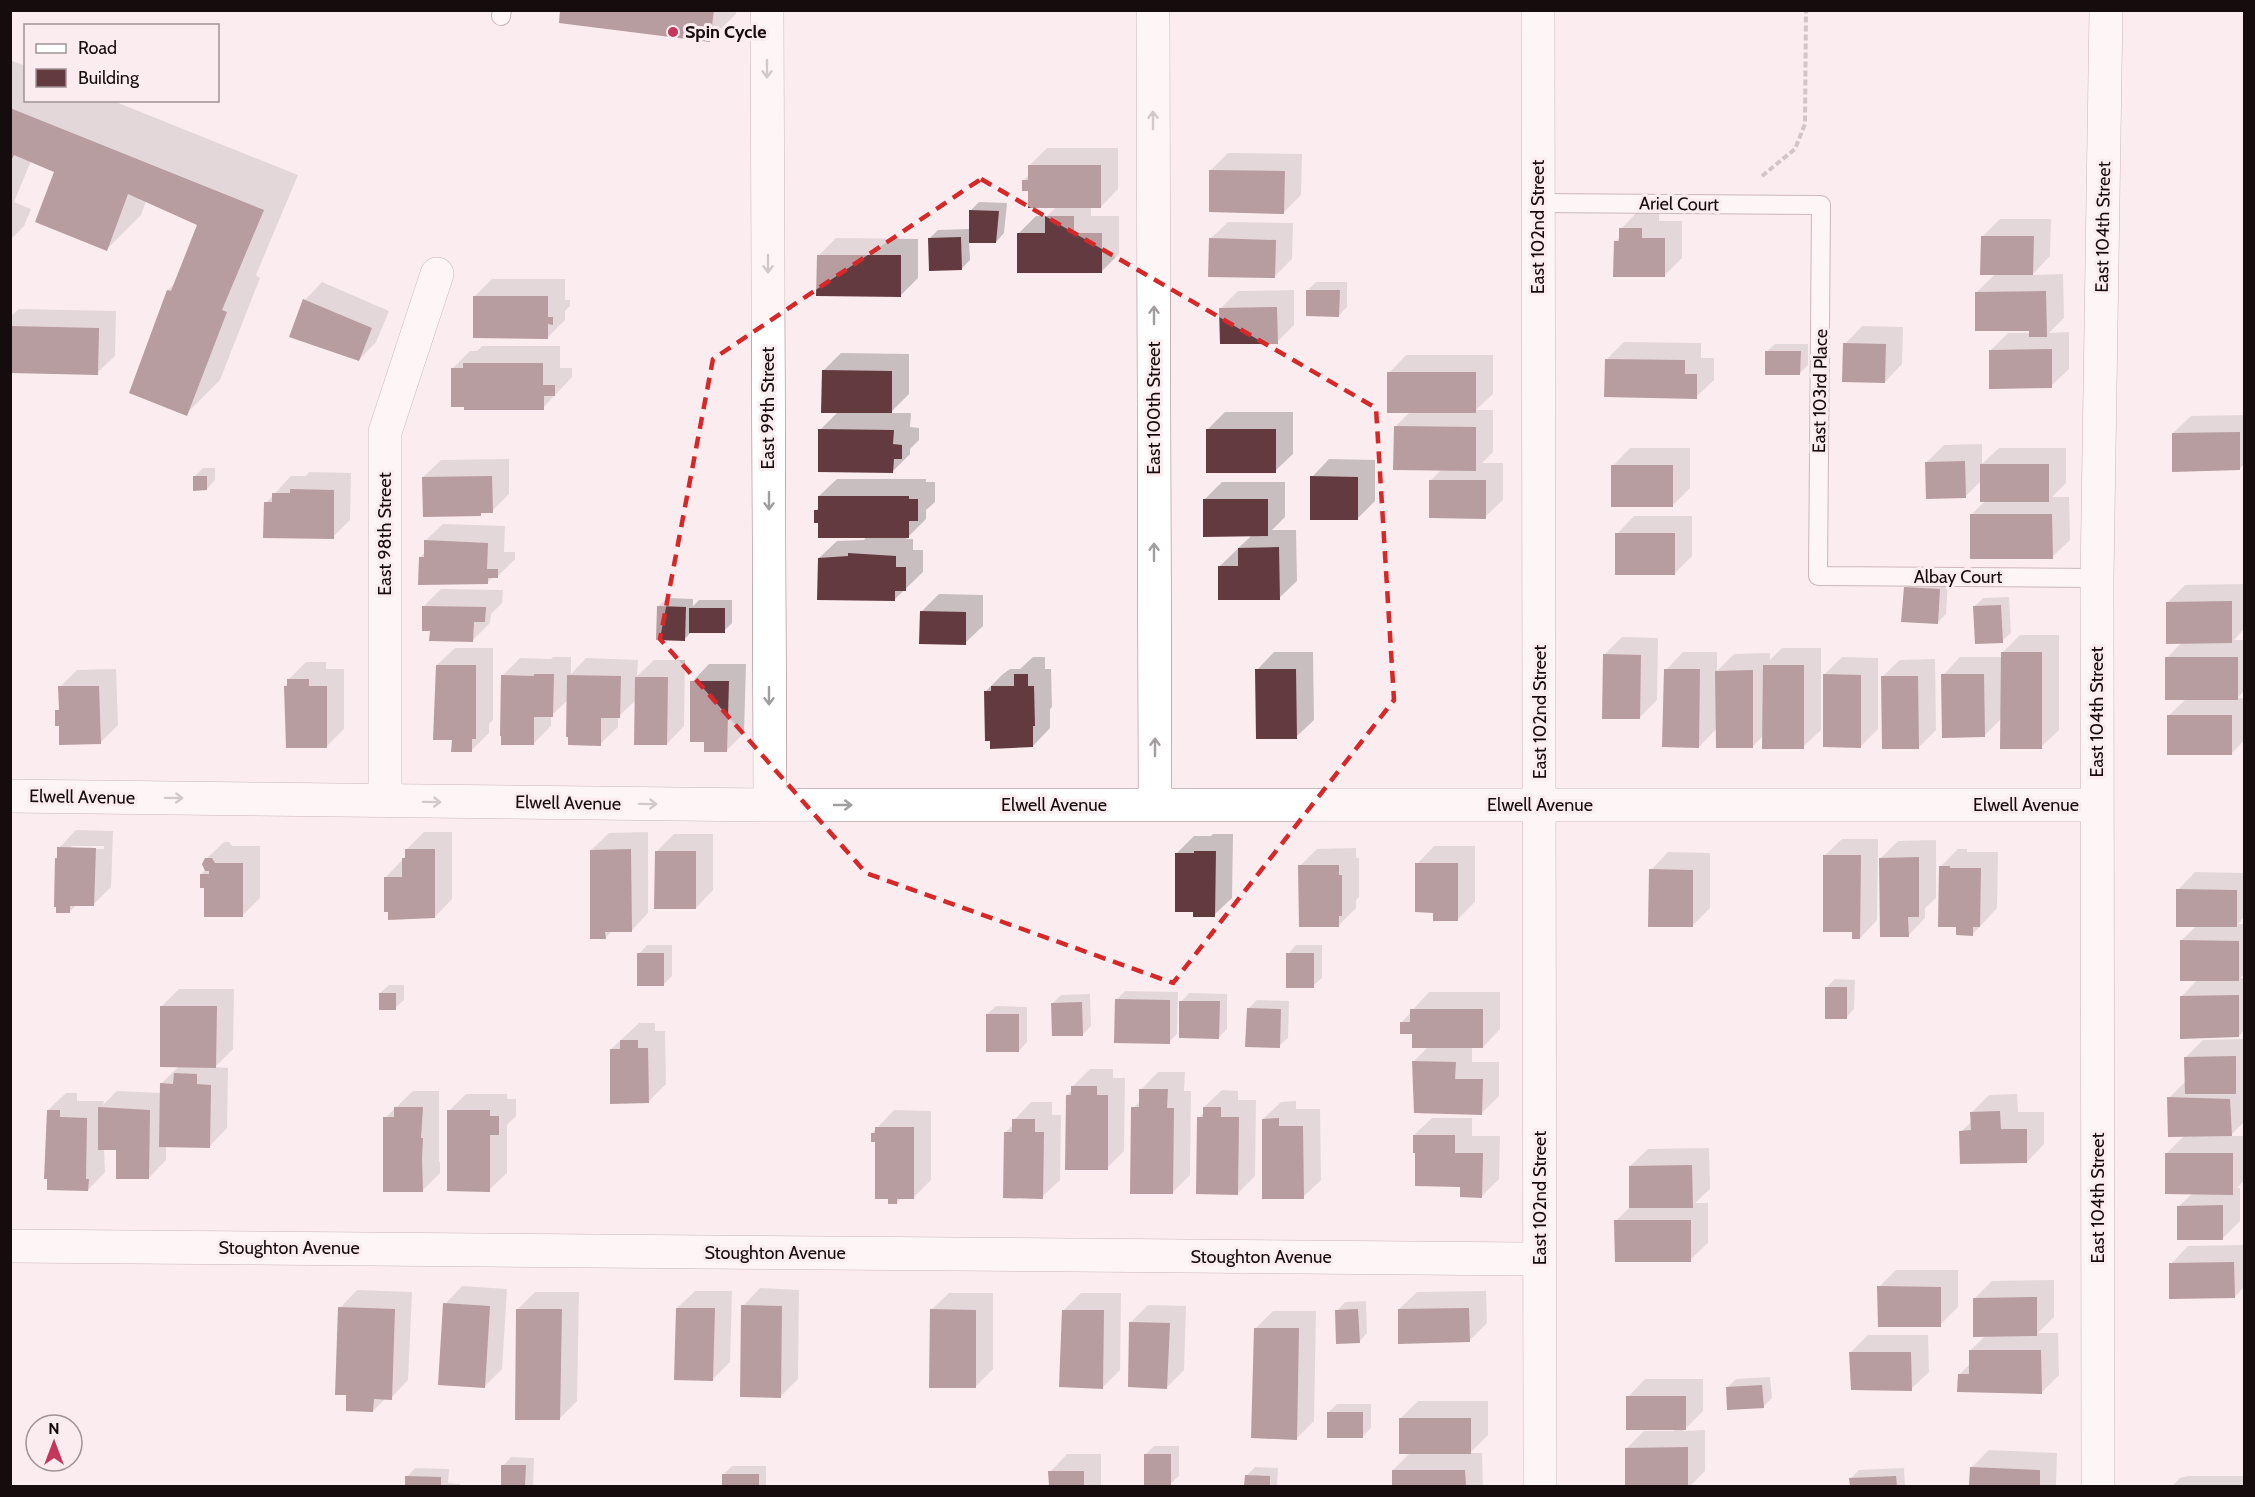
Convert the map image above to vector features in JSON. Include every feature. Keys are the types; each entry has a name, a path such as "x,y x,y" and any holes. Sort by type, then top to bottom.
{"street":[{"name":"East 99th Street","path":"767,10 770,805"},
{"name":"East 100th Street","path":"1153,10 1155,805"},
{"name":"East 102nd Street","path":"1538,10 1541,805 1540,1486"},
{"name":"East 104th Street","path":"2098,1486 2097,578 2106,10"},
{"name":"East 98th Street","path":"385,801 385,432 437,274"},
{"name":"Elwell Avenue","path":"10,796 770,805 2097,805"},
{"name":"Stoughton Avenue","path":"10,1246 1540,1259"}],"lane":[{"name":"Ariel Court","path":"1537,203 1821,205"},
{"name":"East 103rd Place","path":"1818,576 1821,205"},
{"name":"Albay Court","path":"1818,576 2097,578"}],"path":[{"path":"1756,180 1773,170 1795,150 1805,124 1806,10"}],"highlighted area":[{"path":"981,179 1376,408 1394,700 1173,983 866,873 660,639 713,359"}],"building":[{"name":"Spin Cycle","path":"560,10 714,10 710,42 559,23"},
{"path":"10,108 264,210 222,310 227,312 187,416 129,393 167,290 171,291 197,225 128,194 107,251 35,222 54,172 14,155 10,163"},
{"path":"1028,165 1101,165 1101,208 1028,208 1028,191 1022,191 1022,180 1028,180"},
{"path":"1209,170 1285,171 1284,214 1209,212"},
{"path":"969,210 999,211 996,243 969,243"},
{"path":"1045,216 1074,216 1074,233 1102,233 1102,273 1017,273 1017,233 1045,233"},
{"path":"1619,228 1642,228 1642,238 1665,238 1665,277 1613,277 1614,241 1619,241"},
{"path":"1981,236 2034,236 2033,275 1980,275"},
{"path":"961,237 962,270 929,271 928,238"},
{"path":"1209,238 1276,240 1275,278 1208,277"},
{"path":"817,255 901,255 901,297 816,296"},
{"path":"1306,290 1340,290 1339,317 1306,316"},
{"path":"2046,291 2047,337 2029,337 2029,331 1975,331 1975,292"},
{"path":"473,296 548,296 548,317 553,317 553,325 548,324 548,339 473,338"},
{"path":"303,299 372,328 359,361 289,337"},
{"path":"1277,307 1278,344 1220,344 1219,308"},
{"path":"10,326 99,328 98,375 10,373"},
{"path":"1843,343 1886,344 1885,383 1842,382"},
{"path":"2052,349 2052,388 1989,389 1989,350"},
{"path":"1765,351 1801,351 1800,375 1765,375"},
{"path":"1605,359 1685,360 1685,374 1697,374 1697,399 1604,397"},
{"path":"463,363 543,363 543,385 555,385 555,396 544,396 544,410 464,410 464,407 451,407 451,368 463,368"},
{"path":"822,370 892,371 892,413 821,413"},
{"path":"1387,372 1476,372 1476,413 1387,413"},
{"path":"1394,426 1476,427 1476,471 1393,470"},
{"path":"818,429 894,430 893,444 902,445 902,459 894,459 893,473 818,472"},
{"path":"1206,429 1276,429 1276,473 1206,473"},
{"path":"2240,432 2240,470 2172,472 2172,433"},
{"path":"1965,461 1966,498 1926,499 1925,462"},
{"path":"1980,464 2049,464 2049,502 1980,502"},
{"path":"1611,465 1673,465 1673,507 1611,507"},
{"path":"193,476 207,476 207,490 193,491"},
{"path":"492,476 493,513 481,513 481,516 423,517 422,477"},
{"path":"1310,476 1358,477 1358,520 1310,520"},
{"path":"1429,480 1486,480 1486,519 1429,518"},
{"path":"290,489 334,490 334,539 263,538 264,502 272,502 272,493 290,493"},
{"path":"818,496 909,496 909,499 918,499 918,521 909,521 909,538 818,538 818,523 814,523 814,510 818,510"},
{"path":"1203,499 1268,499 1268,536 1203,537"},
{"path":"1970,514 2052,514 2053,559 1970,559"},
{"path":"1615,533 1675,533 1675,575 1615,575"},
{"path":"424,540 488,543 487,569 498,569 498,578 488,578 488,584 418,585 419,557 424,557"},
{"path":"1279,547 1280,600 1218,600 1218,566 1238,566 1238,548"},
{"path":"848,553 896,556 896,567 906,567 906,591 895,591 895,601 817,600 818,558 848,556"},
{"path":"1904,587 1940,589 1938,624 1901,622"},
{"path":"2232,601 2232,643 2166,644 2166,602"},
{"path":"2001,605 2003,643 1975,644 1973,606"},
{"path":"422,606 486,607 485,622 474,622 473,642 429,641 430,631 422,631"},
{"path":"657,606 686,607 685,641 656,640"},
{"path":"689,608 725,608 725,633 689,633"},
{"path":"920,611 966,612 966,645 919,644"},
{"path":"2001,652 2042,652 2042,749 2000,749"},
{"path":"1603,654 1641,655 1640,719 1602,719"},
{"path":"2165,657 2238,657 2238,700 2165,700"},
{"path":"436,665 476,665 476,739 472,739 472,752 451,752 452,740 433,740"},
{"path":"1763,665 1804,665 1804,749 1762,749"},
{"path":"1255,669 1296,669 1297,739 1256,739"},
{"path":"1664,669 1700,669 1699,748 1662,747"},
{"path":"1753,670 1753,748 1716,748 1715,671"},
{"path":"534,674 554,674 553,717 534,717 534,745 501,745 501,675 534,676"},
{"path":"1014,674 1028,674 1028,686 1034,686 1033,747 990,749 990,741 985,741 984,691 991,691 991,686 1014,686"},
{"path":"1823,674 1861,675 1861,748 1823,747"},
{"path":"1941,674 1984,674 1985,737 1942,738"},
{"path":"567,675 621,676 620,718 601,718 601,746 568,745 568,737 566,737"},
{"path":"1881,676 1918,676 1919,749 1882,749"},
{"path":"635,677 668,677 667,745 634,745"},
{"path":"287,679 309,679 309,686 327,686 327,748 286,748 284,686 287,686"},
{"path":"690,681 729,681 727,752 704,752 704,742 690,742"},
{"path":"58,686 99,686 101,744 59,745 59,726 55,726 55,710 59,710"},
{"path":"2167,715 2232,715 2232,755 2167,755"},
{"path":"57,847 96,848 94,906 70,906 70,913 56,913 56,907 54,907"},
{"path":"405,849 435,849 435,918 388,920 388,912 384,912 384,877 402,877 402,858 405,858"},
{"path":"631,849 632,932 605,932 606,939 590,939 590,850"},
{"path":"655,851 696,851 696,909 654,909"},
{"path":"1194,851 1216,851 1215,917 1193,917 1193,912 1175,912 1175,853 1194,853"},
{"path":"1823,855 1861,855 1860,939 1852,939 1852,932 1823,932"},
{"path":"1919,857 1919,917 1908,917 1909,937 1880,937 1879,858"},
{"path":"205,858 212,858 215,863 243,863 243,917 204,917 204,888 200,888 200,874 209,874 202,864"},
{"path":"1415,863 1458,863 1458,921 1433,921 1433,913 1415,912"},
{"path":"1298,865 1339,865 1339,875 1342,875 1342,916 1339,916 1339,927 1299,927"},
{"path":"1939,866 1981,868 1980,927 1973,927 1973,936 1956,935 1956,927 1938,927"},
{"path":"1649,869 1693,870 1693,927 1648,927"},
{"path":"2176,889 2237,890 2237,927 2176,927"},
{"path":"2180,940 2239,941 2239,981 2180,981"},
{"path":"637,953 664,953 664,986 637,986"},
{"path":"1286,953 1314,953 1314,988 1286,988"},
{"path":"1825,987 1847,987 1847,1019 1825,1019"},
{"path":"379,993 396,993 396,1010 379,1010"},
{"path":"2239,995 2239,1037 2180,1039 2180,996"},
{"path":"1115,999 1170,1000 1170,1044 1114,1043"},
{"path":"1179,1001 1220,1001 1219,1039 1179,1038"},
{"path":"1082,1002 1083,1036 1052,1036 1051,1003"},
{"path":"160,1006 217,1006 216,1068 160,1067"},
{"path":"1247,1008 1281,1009 1280,1048 1245,1047"},
{"path":"1410,1009 1483,1009 1483,1048 1412,1048 1412,1034 1400,1034 1400,1022 1410,1022"},
{"path":"986,1014 1019,1014 1019,1052 986,1052"},
{"path":"620,1040 638,1040 638,1048 648,1048 649,1103 610,1104 610,1049 620,1049"},
{"path":"2236,1056 2236,1094 2185,1094 2184,1057"},
{"path":"1412,1061 1456,1062 1455,1079 1483,1079 1482,1115 1414,1113"},
{"path":"174,1073 197,1074 197,1084 211,1085 210,1148 159,1147 160,1083 173,1084"},
{"path":"1071,1086 1097,1086 1097,1095 1108,1095 1108,1170 1065,1170 1066,1095 1071,1095"},
{"path":"1139,1089 1168,1089 1167,1108 1174,1108 1173,1194 1130,1194 1131,1107 1139,1107"},
{"path":"2167,1097 2230,1099 2232,1136 2168,1137"},
{"path":"98,1107 150,1110 149,1179 116,1179 116,1150 98,1150"},
{"path":"394,1107 423,1107 421,1138 423,1138 423,1192 383,1192 383,1117 394,1117"},
{"path":"1203,1107 1221,1107 1221,1117 1239,1117 1238,1195 1196,1194 1197,1117 1203,1117"},
{"path":"47,1110 60,1110 60,1117 87,1118 86,1179 89,1179 88,1191 47,1190 47,1179 44,1179"},
{"path":"447,1110 490,1110 490,1116 499,1116 499,1135 490,1135 490,1192 447,1191"},
{"path":"2000,1111 2001,1129 2027,1129 2027,1163 1960,1164 1959,1131 1971,1130 1970,1112"},
{"path":"1279,1118 1279,1126 1303,1126 1304,1199 1262,1199 1262,1119"},
{"path":"1012,1119 1035,1119 1035,1132 1044,1132 1043,1199 1003,1198 1004,1132 1012,1132"},
{"path":"875,1127 914,1127 914,1199 897,1199 897,1204 888,1204 888,1199 875,1199 875,1142 871,1142 871,1133 875,1133"},
{"path":"1413,1135 1455,1135 1455,1153 1483,1153 1482,1198 1460,1197 1460,1187 1415,1186"},
{"path":"2165,1153 2233,1153 2233,1195 2165,1194"},
{"path":"1692,1165 1693,1208 1629,1208 1629,1166"},
{"path":"2223,1205 2223,1240 2177,1240 2177,1206"},
{"path":"1614,1220 1691,1220 1691,1262 1615,1262"},
{"path":"2234,1262 2235,1298 2169,1299 2169,1263"},
{"path":"1877,1286 1941,1287 1941,1327 1878,1327"},
{"path":"2037,1297 2037,1336 1973,1337 1973,1298"},
{"path":"443,1303 490,1306 485,1388 438,1385"},
{"path":"741,1305 782,1306 781,1398 740,1397"},
{"path":"338,1307 395,1309 392,1400 374,1399 373,1412 346,1411 346,1395 335,1395"},
{"path":"676,1308 715,1308 713,1381 674,1380"},
{"path":"1469,1308 1470,1342 1398,1344 1398,1309"},
{"path":"516,1309 562,1309 560,1420 515,1420"},
{"path":"930,1309 976,1310 976,1388 929,1388"},
{"path":"1358,1309 1360,1343 1336,1344 1335,1310"},
{"path":"1062,1310 1104,1310 1103,1389 1059,1387"},
{"path":"1129,1322 1170,1323 1167,1389 1128,1387"},
{"path":"1254,1328 1299,1328 1297,1440 1251,1438"},
{"path":"1969,1350 2041,1350 2042,1394 1957,1392 1958,1374 1969,1374"},
{"path":"1849,1352 1911,1352 1912,1391 1851,1390"},
{"path":"1762,1385 1764,1408 1727,1410 1726,1387"},
{"path":"1626,1396 1686,1396 1686,1430 1626,1430"},
{"path":"1327,1412 1363,1412 1363,1438 1327,1438"},
{"path":"1399,1418 1471,1418 1471,1454 1399,1454"},
{"path":"1688,1447 1688,1486 1625,1486 1625,1448"},
{"path":"1144,1454 1171,1454 1171,1485 1144,1486"},
{"path":"501,1465 526,1465 525,1486 501,1486"},
{"path":"1970,1467 2040,1470 2040,1486 1969,1486"},
{"path":"1392,1470 1465,1470 1466,1486 1392,1486"},
{"path":"1048,1471 1084,1471 1084,1486 1049,1486"},
{"path":"722,1474 759,1474 759,1486 722,1486"},
{"path":"1245,1475 1270,1476 1270,1486 1244,1486"},
{"path":"405,1476 441,1477 441,1486 405,1486"},
{"path":"1896,1476 1897,1486 1850,1486 1849,1478"}],"place":[{"name":"Spin Cycle","path":"673,32"}]}
